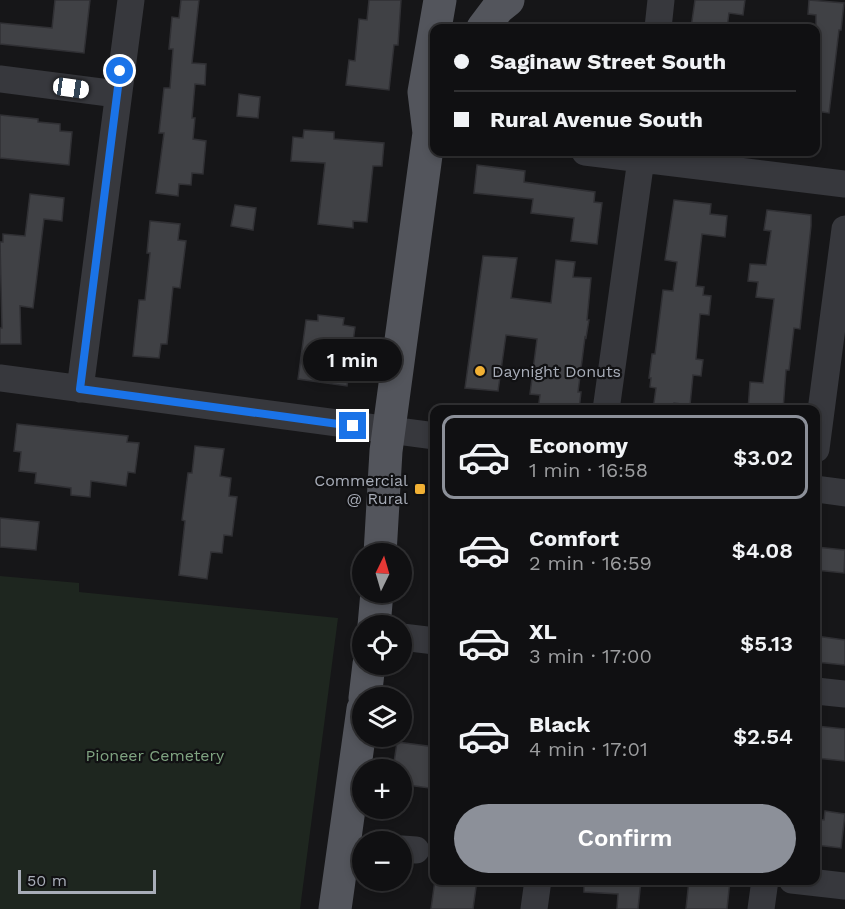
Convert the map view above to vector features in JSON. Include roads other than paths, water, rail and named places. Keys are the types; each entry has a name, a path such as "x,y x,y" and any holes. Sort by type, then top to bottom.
{"main road":[{"path":"436,24 440,0"},
{"path":"486,24 508,0"},
{"path":"430,58 424,92 430,118"},
{"path":"381,543 386,451 430,151"},
{"path":"354,831 360,747"},
{"path":"334,909 352,847"}],"street":[{"path":"80,389 130,0"},
{"path":"658,24 661,0"},
{"path":"0,79 117,94"},
{"path":"607,405 641,156"},
{"path":"648,156 845,184"},
{"path":"820,419 845,229"},
{"path":"0,378 430,435"},
{"path":"820,490 845,493"},
{"path":"412,638 430,640"},
{"path":"820,691 845,694"},
{"path":"820,883 845,886"},
{"path":"534,909 537,885"},
{"path":"761,909 764,885"}],"place":[{"name":"Daynight Donuts","path":"480,371"},
{"name":"Commercial @ Rural","path":"420,489"}],"park label":[{"name":"Pioneer Cemetery","path":"155,755"}]}
